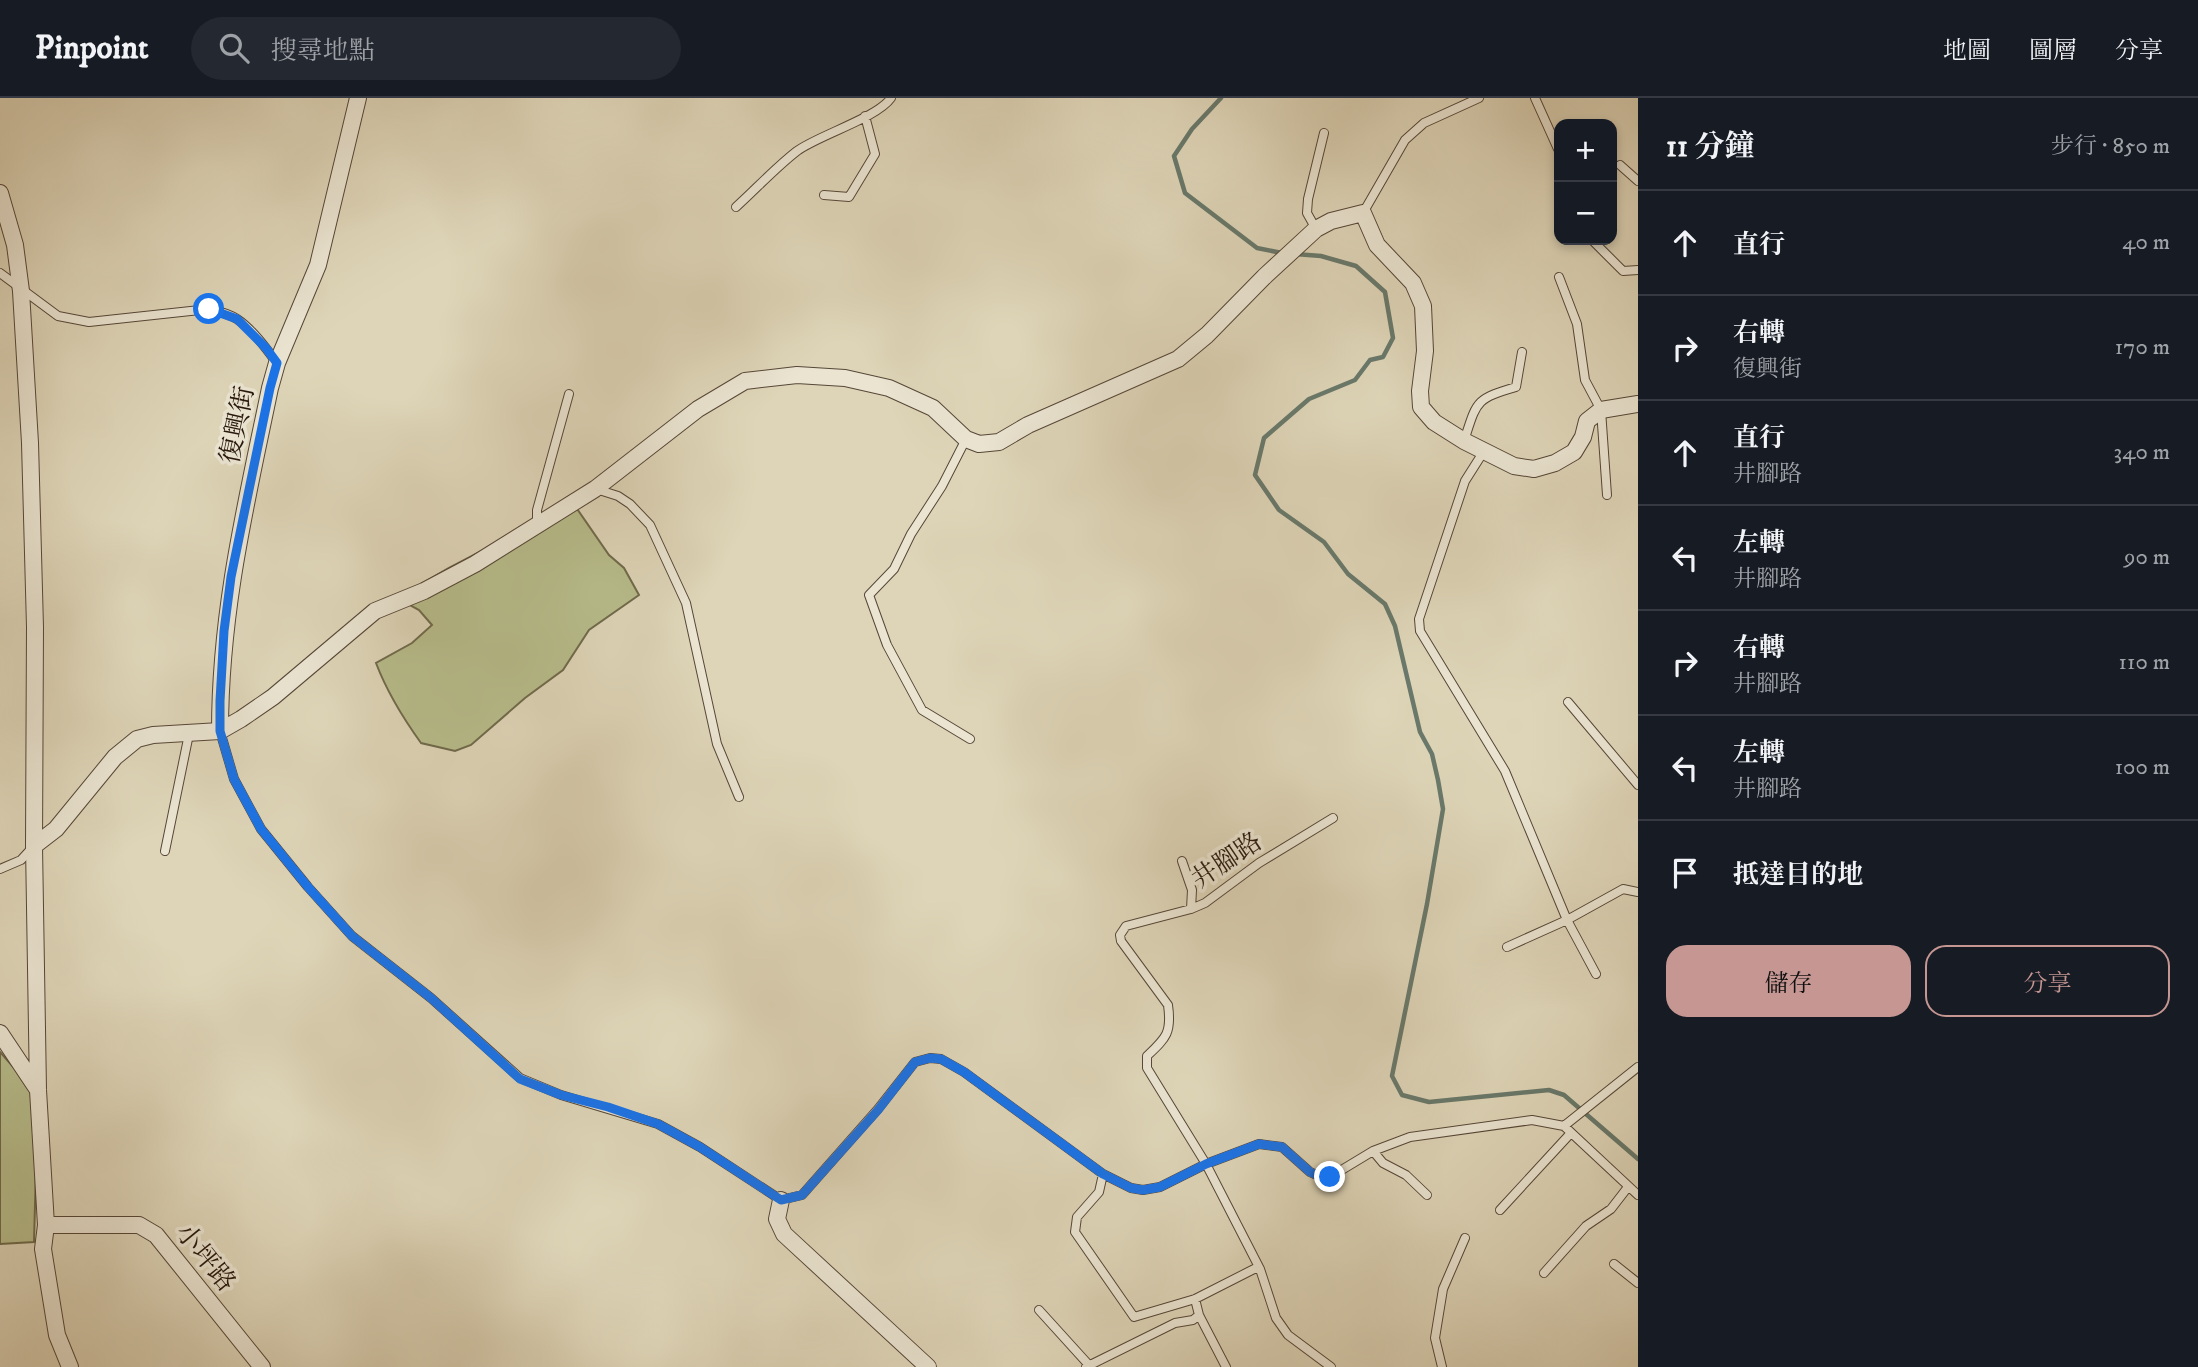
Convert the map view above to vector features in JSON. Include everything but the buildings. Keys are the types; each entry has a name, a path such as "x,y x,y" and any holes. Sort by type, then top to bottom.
{"street":[{"name":"復興街","path":"220,731 221,669 231,577 270,388 277,363 318,265 358,98"},
{"path":"0,193 15,245 21,290 30,443 35,627 34,846 38,1090 46,1225 43,1249 57,1335 71,1367"},
{"path":"34,846 56,829 115,757 137,739 153,735 220,731 273,697 375,611 424,591 475,564 595,489 689,415 745,381 797,375 845,379 889,388 933,408 966,439 979,443 999,442 1028,425 1178,359 1207,335 1316,229 1331,221 1363,213 1377,245 1413,283 1423,306 1425,351 1420,391 1422,407 1434,422 1464,441 1514,466 1534,469 1555,463 1574,452 1583,437 1587,421 1601,410 1638,404"},
{"path":"0,1033 38,1090"},
{"path":"781,1200 777,1219 784,1234 928,1367"},
{"name":"小坪路","path":"46,1225 139,1225 156,1235 262,1367"}],"lane":[{"path":"736,207 798,150 865,116 888,103 891,98"},
{"path":"1363,213 1405,140 1424,123 1479,98"},
{"path":"1535,98 1554,140"},
{"path":"824,195 849,197 875,154 865,116"},
{"path":"1316,229 1307,213 1308,199 1324,133"},
{"path":"1620,165 1638,181"},
{"path":"1597,245 1623,271 1638,270"},
{"path":"0,273 58,316 89,323 209,309 237,319 277,363"},
{"path":"1559,277 1577,324 1585,380 1601,410 1607,495"},
{"path":"1464,441 1474,409 1487,395 1516,387 1522,352"},
{"path":"537,525 537,510 569,394"},
{"path":"966,439 894,569 869,595 887,645 922,710 970,739"},
{"path":"1484,451 1465,481 1419,619 1419,631 1505,771 1567,920 1596,974"},
{"path":"595,489 618,496 630,504 650,525 686,603 717,744 739,797"},
{"path":"1568,702 1638,785"},
{"path":"220,731 234,779 261,829 308,887 352,936 431,998 520,1079 561,1095 658,1124 700,1147 781,1200 802,1195 878,1110 915,1062 930,1058 941,1059 964,1072 1103,1174 1116,1182 1143,1190 1160,1187 1206,1164 1259,1144 1282,1147 1310,1172 1321,1177 1330,1177 1373,1151 1410,1137 1532,1120 1564,1126 1638,1195"},
{"path":"166,851 189,734"},
{"name":"井腳路","path":"1331,1367 1288,1335 1276,1318 1258,1267 1206,1164 1147,1068 1147,1056 1167,1037 1170,1017 1168,1005 1121,941 1120,935 1126,926 1205,903 1259,863 1333,818"},
{"path":"0,869 21,860 34,846"},
{"path":"1182,861 1192,890 1191,909"},
{"path":"1507,947 1567,920 1623,889 1638,892"},
{"path":"1564,1126 1638,1067"},
{"path":"1500,1210 1570,1134"},
{"path":"1373,1151 1383,1163 1406,1175 1427,1195"},
{"path":"1103,1174 1099,1192 1077,1217 1074,1232 1134,1317 1195,1299 1258,1267"},
{"path":"1544,1273 1586,1226 1611,1209 1628,1187"},
{"path":"1442,1367 1436,1338 1443,1289 1465,1238"},
{"path":"1614,1264 1638,1283"},
{"path":"1195,1299 1199,1315 1226,1367"},
{"path":"1039,1310 1087,1366 1175,1323 1193,1320 1199,1315"}],"green space":[{"path":"573,503 609,555 624,568 639,595 589,630 563,670 525,698 471,745 455,751 421,743 396,704 376,663 412,643 432,625 419,610 397,598"},
{"path":"0,1052 38,1095 34,1242 0,1244"}],"waterway":[{"path":"1221,98 1192,129 1174,156 1185,193 1257,248 1282,253"},
{"path":"1295,254 1321,256 1356,266 1385,292 1393,338 1383,357 1370,360 1355,380 1309,399 1264,438 1255,475 1279,510 1324,542 1348,574 1385,604 1395,626 1420,732 1432,754 1438,780 1443,809 1427,904 1392,1076 1402,1095 1429,1102 1549,1090 1564,1095 1638,1159"}],"route":[{"path":"209,309 237,319 277,363 231,577 224,631 220,731 234,779 261,829 352,936 431,998 520,1079 561,1095 658,1124 700,1147 781,1200 802,1195 878,1110 915,1062 930,1058 941,1059 964,1072 1103,1174 1131,1188 1143,1190 1160,1187 1206,1164 1259,1144 1282,1147 1310,1172 1321,1177 1330,1177"}]}
